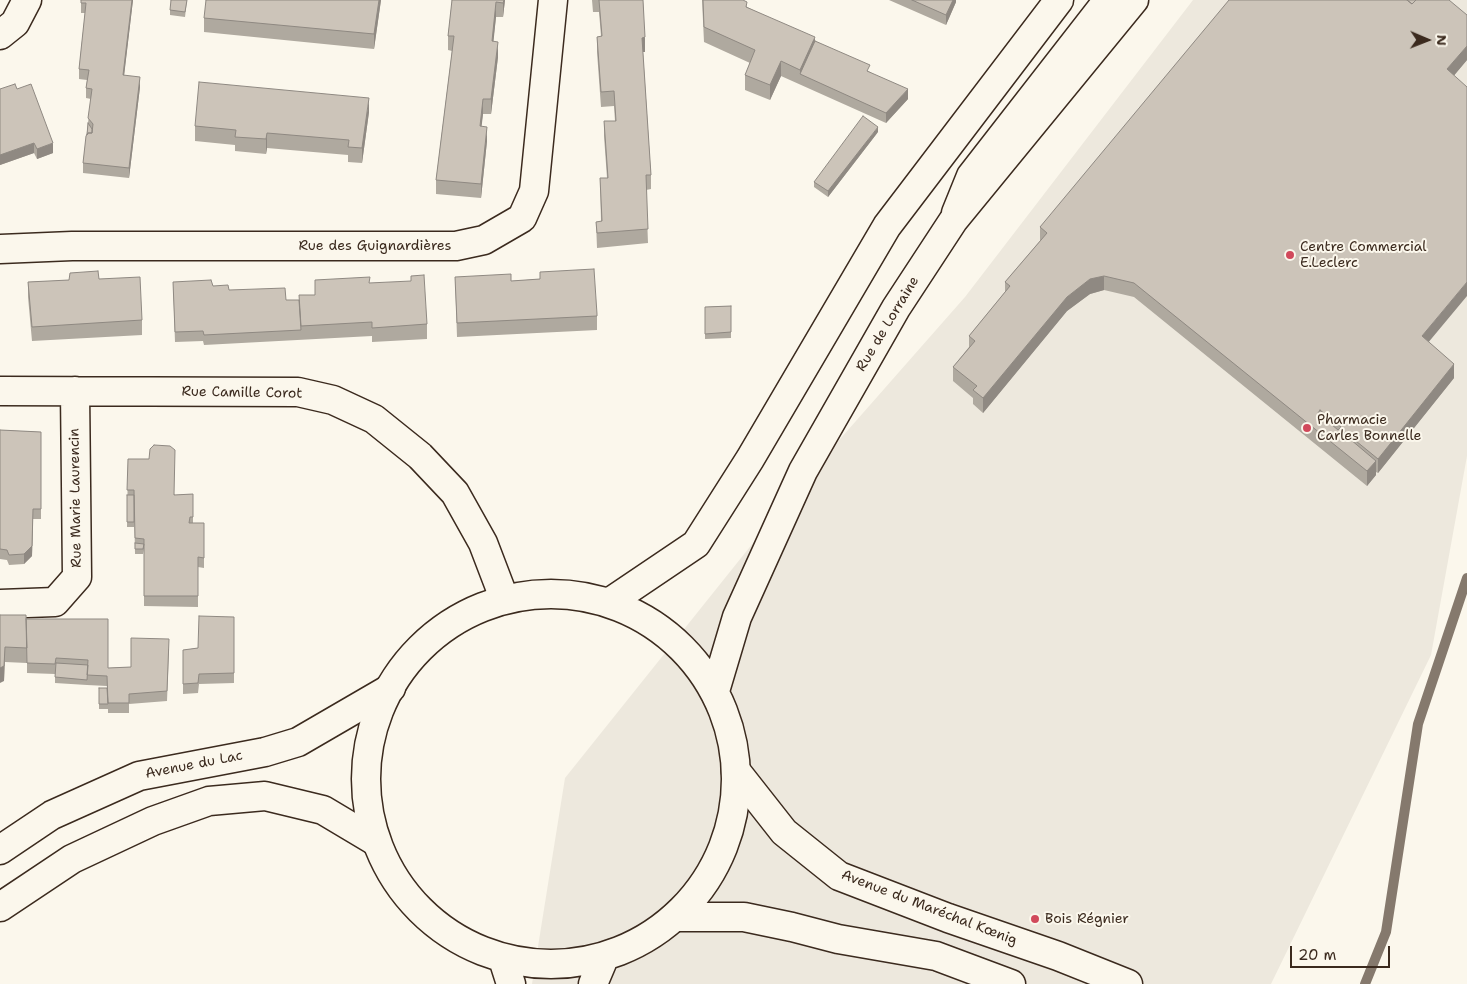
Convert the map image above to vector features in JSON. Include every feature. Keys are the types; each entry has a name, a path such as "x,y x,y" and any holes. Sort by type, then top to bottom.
{"street":[{"path":"0,35 15,23 27,0"},
{"name":"Rue des Guignardières","path":"0,249 72,246 456,246 484,240 522,218 534,191 553,0"},
{"path":"610,602 696,544 750,458 887,226 1059,0"},
{"path":"953,221 971,176 1108,0"},
{"name":"Rue de Lorraine","path":"715,691 738,618 803,470 896,308 953,221 1134,0"},
{"name":"Rue Marie Laurencin","path":"0,604 55,602 77,577 75,391"},
{"name":"Rue Camille Corot","path":"0,392 298,392 333,400 374,419 420,456 456,494 483,543 504,598"},
{"path":"558,592 610,602 652,622 688,653 715,691 730,730 736,771 730,825 710,875 675,917 641,942 604,958 507,972 448,935 404,894 375,841 364,782 374,721 403,665 448,623 504,598 558,592"},
{"name":"Avenue du Lac","path":"0,850 52,815 139,776 265,752 298,742 391,688"},
{"name":"Avenue du Maréchal Kœnig","path":"736,771 784,832 839,876 948,918 1058,956 1128,984"},
{"path":"0,907 72,859 153,820 210,801 265,796 323,810 375,841"},
{"path":"675,917 744,918 792,927 838,938 936,956 1011,984"},
{"path":"593,984 604,958"}],"shaded area":[{"path":"1193,0 1467,0 1467,456 1431,655 1271,984 532,984 565,778 797,488 965,297"}],"building":[{"path":"81,0 132,0 123,75 140,77 129,168 83,163 86,136 88,133 92,133 93,124 88,118 92,89 86,88 89,70 79,69 86,3 81,3"},
{"path":"171,0 187,0 185,12 170,10"},
{"path":"206,0 379,0 374,34 204,18"},
{"path":"452,0 504,0 503,3 496,2 492,41 498,42 491,99 483,99 480,126 487,127 481,184 436,180 454,36 448,36"},
{"path":"599,0 643,0 645,37 642,38 651,175 646,175 648,229 597,233 596,222 602,221 600,178 608,178 604,121 616,121 614,91 601,92 597,37 602,36"},
{"path":"703,0 743,0 747,2 746,7 815,37 800,70 781,61 770,85 745,75 755,50 704,27"},
{"path":"912,0 953,0 946,15"},
{"name":"Centre Commercial E.Leclerc","path":"1229,0 1407,0 1412,4 1416,0 1449,0 1467,15 1467,46 1447,69 1467,87 1467,282 1422,336 1454,364 1378,459 1345,432 1344,434 1376,461 1367,471 1134,283 1104,276 1090,279 1067,297 983,398 973,390 977,386 953,367 975,341 969,336 1010,286 1005,282 1047,233 1040,227","holes":["1320,410 1341,427 1338,430 1318,413"]},
{"path":"1407,0 1416,0 1412,4"},
{"path":"815,41 870,65 867,71 908,89 886,113 800,74"},
{"path":"199,82 369,98 362,148 348,147 349,140 267,133 266,139 235,137 236,130 195,126"},
{"path":"15,84 17,89 31,84 53,143 37,149 34,143 0,155 0,89"},
{"path":"863,116 878,127 828,191 814,182"},
{"path":"88,123 92,133 87,135"},
{"path":"594,269 597,316 457,323 455,277 511,274 511,281 540,279 540,272"},
{"path":"98,271 99,279 140,277 142,320 32,327 28,282 69,280 70,273"},
{"path":"424,275 427,324 372,328 372,322 301,326 299,295 315,295 315,280 370,277 369,283 411,281 411,276"},
{"path":"211,280 213,286 228,285 229,290 285,288 286,300 299,300 301,330 204,335 203,331 175,332 173,282"},
{"path":"731,306 731,332 705,334 705,307"},
{"path":"0,430 41,432 41,509 33,509 32,546 24,554 9,555 7,550 0,549"},
{"path":"154,445 170,446 175,450 174,495 193,494 193,517 190,517 189,523 204,523 204,558 198,557 198,596 144,596 144,539 135,538 134,490 127,490 128,459 149,459 150,449"},
{"path":"127,495 134,495 134,522 127,522"},
{"path":"135,543 144,544 143,549 135,549"},
{"path":"0,615 26,615 27,648 5,647 4,666 0,668"},
{"path":"199,616 234,617 234,673 199,674 198,683 183,684 183,650 198,648"},
{"path":"26,619 108,619 108,668 131,667 131,638 169,639 167,691 129,694 129,703 108,703 107,676 87,675 88,660 56,658 55,664 27,663"},
{"path":"56,663 88,665 87,680 55,677"},
{"path":"99,688 107,688 108,704 99,704"}],"waterway":[{"path":"1365,984 1386,932 1418,724 1467,578"}],"place":[{"name":"Centre Commercial E.Leclerc","path":"1290,255"},
{"name":"Pharmacie Carles Bonnelle","path":"1307,428"},
{"name":"Bois Régnier","path":"1035,919"}]}
